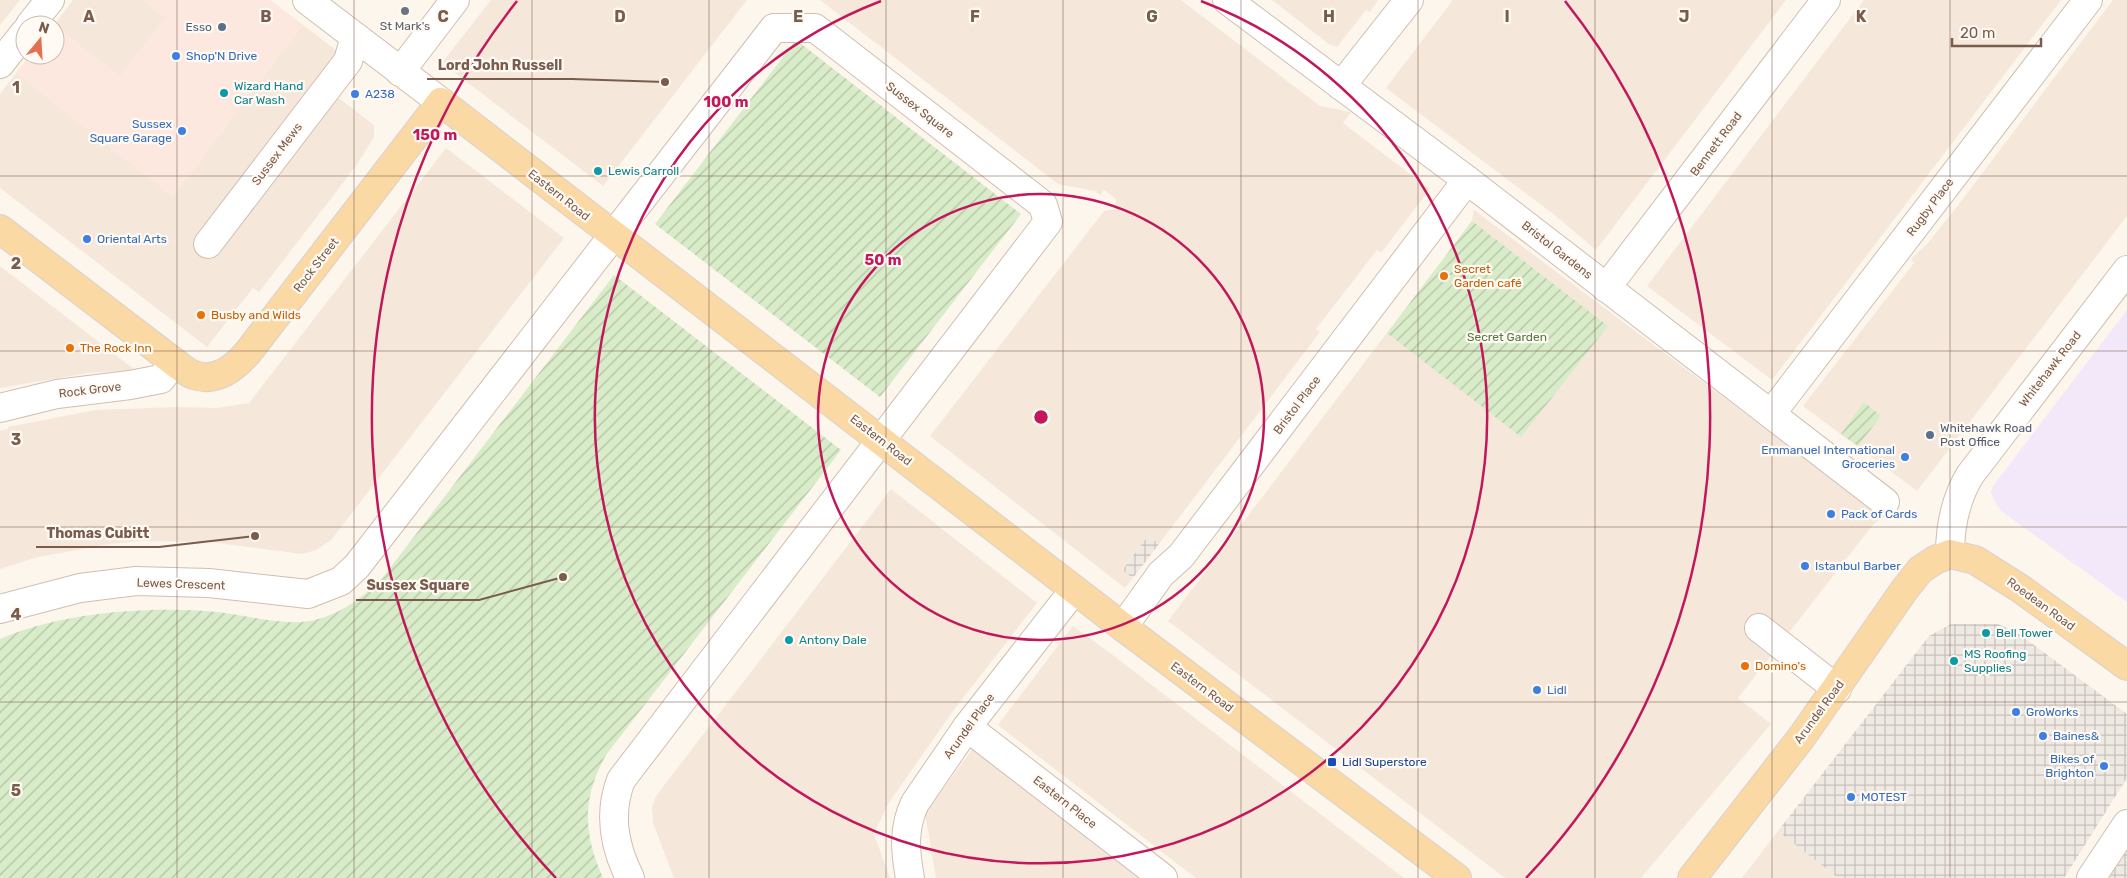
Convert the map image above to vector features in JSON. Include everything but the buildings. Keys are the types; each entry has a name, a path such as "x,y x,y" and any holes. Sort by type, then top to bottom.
{"main road":[{"name":"Eastern Road","path":"441,102 613,236 882,440 1122,627 1457,878"},
{"name":"Rock Street","path":"0,229 174,362 194,375 208,376 228,371 241,362 441,102"},
{"name":"Roedean Road","path":"1950,554 1984,564 2127,666"},
{"name":"Arundel Road","path":"1692,878 1837,689 1920,570 1935,560 1950,554"}],"street":[{"path":"38,15 50,0"},
{"name":"Eastern Road","path":"307,0 441,102"},
{"path":"400,72 455,0"},
{"name":"Bristol Gardens","path":"1227,0 1467,180 1885,502"},
{"path":"1342,86 1409,0"},
{"name":"Bennett Road","path":"1606,288 1826,0"},
{"name":"Rugby Place","path":"1771,414 2088,0"},
{"name":"Sussex Square","path":"357,566 774,28 814,28 1044,206 1048,222 632,764 618,790 613,818 621,861 630,878"},
{"name":"Sussex Mews","path":"208,244 348,61 355,37"},
{"path":"0,64 15,45"},
{"name":"Bristol Place","path":"1122,627 1161,574 1187,548 1467,180"},
{"name":"Whitehawk Road","path":"1950,554 1950,530 1959,494 1970,475 2127,270"},
{"name":"Rock Grove","path":"0,408 56,394 130,385 161,379 174,362"},
{"name":"Lewes Crescent","path":"0,609 80,588 136,581 209,583 308,594 341,581 357,566"},
{"name":"Arundel Place","path":"910,878 905,840 908,817 967,727 1074,590"},
{"path":"1759,628 1837,689"},
{"name":"Eastern Place","path":"967,727 1163,878"},
{"path":"2091,878 2127,824"}],"shaded area":[{"path":"0,0 20,0 0,25"},
{"path":"73,0 270,0 340,53 318,82 374,125 374,137 356,166 259,292 253,288 207,347 0,188 0,94 22,65 65,65 65,15 62,15"},
{"path":"142,0 270,0 302,26 173,197 16,73 22,65 65,65 65,34 120,76 165,18"},
{"path":"491,0 747,0 603,186 442,63"},
{"path":"820,0 1181,0 1320,106 1351,112 1343,123 1430,189 1381,253 1377,250 1316,329 1320,332 1159,544 1148,536 1122,569 1133,578 1125,588 930,436 1104,211 1116,209 1116,199 1104,190 1100,195 1095,191 1058,184"},
{"path":"1272,0 1378,0 1370,12 1366,10 1337,47 1329,44"},
{"path":"1453,0 1786,0 1596,250 1556,216 1386,88"},
{"path":"1864,0 2061,0 1772,380 1647,286"},
{"path":"2113,0 2127,0 2127,216 1917,491 1803,406 1914,263 1911,259 1927,244 1956,208"},
{"path":"446,148 564,238 331,540 316,550 302,554 211,542 143,541 110,544 38,557 0,569 0,431 8,429 8,427 95,410 177,407 218,408 249,403"},
{"path":"1474,210 1883,517 1872,526 1738,698 1771,724 1641,878 1505,878 1168,621 1472,221"},
{"path":"0,266 135,370 88,373 0,388"},
{"path":"2127,310 2127,602 2004,513 1997,506 1991,492 1993,486"},
{"path":"891,489 1037,603 953,711 888,804 874,834 890,878 674,878 653,823 652,808 656,796"},
{"path":"1148,536 1159,544 1133,578 1122,570"},
{"path":"1951,624 1998,624 2015,631 2127,714 2127,778 2064,878 1838,878 1778,831 1929,636"},
{"path":"1073,626 1404,878 1196,878 1171,859 998,725"},
{"path":"974,747 1142,878 936,878 925,814"},
{"path":"1778,831 1838,878 1742,878"},
{"path":"2127,849 2127,878 2109,878"}],"green space":[{"path":"796,40 1021,214 880,397 655,224"},
{"name":"Secret Garden","path":"1472,221 1608,326 1521,437 1387,333"},
{"path":"614,275 841,450 606,755 593,786 588,816 592,846 603,878 0,878 0,639 51,623 107,613 191,610 229,613 266,620 303,622 325,617 344,608 361,597 384,576"},
{"path":"1864,402 1881,416 1858,446 1841,434"}],"place":[{"name":"St Mark's","path":"405,11"},
{"name":"Esso","path":"222,27"},
{"name":"Shop'N Drive","path":"176,56"},
{"name":"Lord John Russell","path":"665,82"},
{"name":"Wizard Hand Car Wash","path":"224,93"},
{"name":"A238","path":"355,94"},
{"name":"Sussex Square Garage","path":"182,131"},
{"name":"Lewis Carroll","path":"598,171"},
{"name":"Oriental Arts","path":"87,239"},
{"name":"Secret Garden café","path":"1444,276"},
{"name":"Busby and Wilds","path":"201,315"},
{"name":"The Rock Inn","path":"70,348"},
{"name":"Whitehawk Road Post Office","path":"1930,435"},
{"name":"Emmanuel International Groceries","path":"1905,457"},
{"name":"Pack of Cards","path":"1831,514"},
{"name":"Thomas Cubitt","path":"255,536"},
{"name":"Istanbul Barber","path":"1805,566"},
{"name":"Sussex Square","path":"563,577"},
{"name":"Bell Tower","path":"1986,633"},
{"name":"Antony Dale","path":"789,640"},
{"name":"MS Roofing Supplies","path":"1954,661"},
{"name":"Domino's","path":"1745,666"},
{"name":"Lidl","path":"1537,690"},
{"name":"GroWorks","path":"2016,712"},
{"name":"Baines&","path":"2043,736"},
{"name":"Lidl Superstore","path":"1332,762"},
{"name":"Bikes of Brighton","path":"2104,766"},
{"name":"MOTEST","path":"1851,797"}]}
